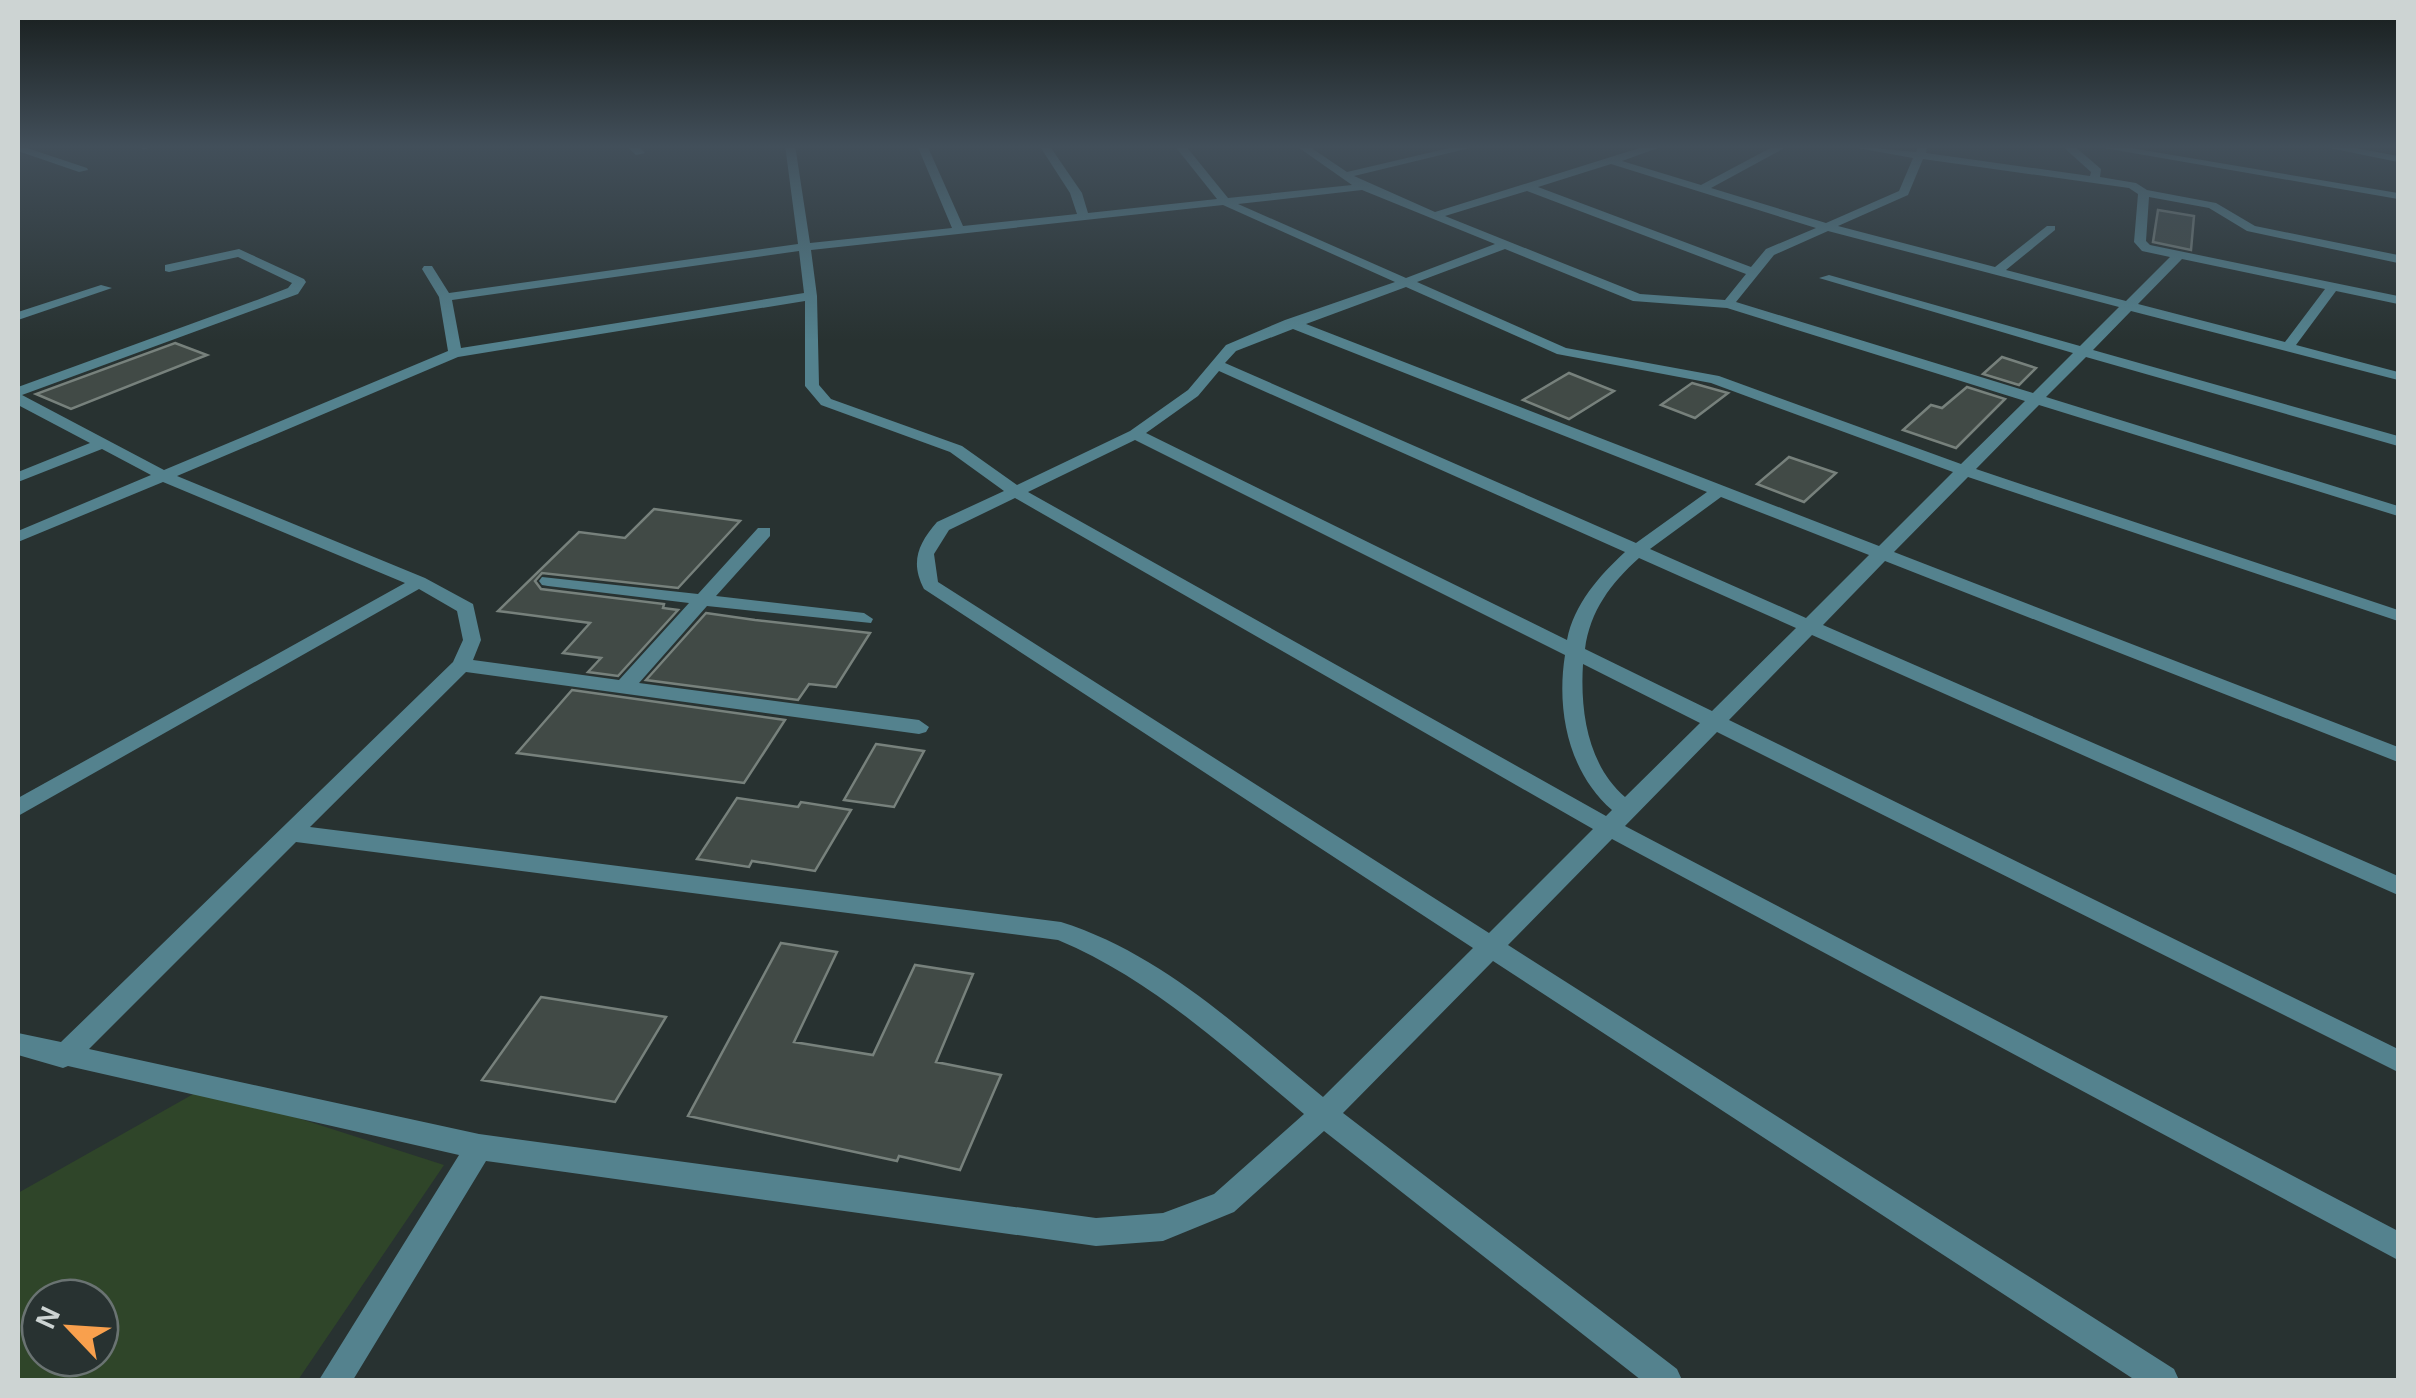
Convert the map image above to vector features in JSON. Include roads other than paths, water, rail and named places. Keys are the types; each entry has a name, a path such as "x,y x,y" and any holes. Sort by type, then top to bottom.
{"street":[{"path":"799,210 812,296 812,386 826,402 956,450 1015,491 2398,1246"},
{"path":"951,210 960,230"},
{"path":"1082,210 1084,216"},
{"path":"445,297 804,247 1142,210"},
{"path":"1245,210 1562,351 1714,378 1966,471 2398,616"},
{"path":"1420,210 1638,298 1728,304 2398,511"},
{"path":"1434,216 1452,210"},
{"path":"1589,210 1750,271"},
{"path":"1771,210 2398,376"},
{"path":"1728,304 1750,271 1770,252 1864,210"},
{"path":"2143,210 2142,246 2398,300"},
{"path":"2221,210 2251,229 2398,260"},
{"path":"2000,269 2052,228"},
{"path":"1504,245 1230,348 1193,393 1135,434 943,526 923,548 922,564 930,585 2163,1380"},
{"path":"18,392 262,303 292,291 300,282 239,253 169,268"},
{"path":"18,1044 480,1148 1096,1232 1163,1227 1224,1203 1324,1114 2180,254"},
{"path":"428,269 445,297 455,353"},
{"path":"1825,278 2398,441"},
{"path":"2289,346 2333,286"},
{"path":"18,316 106,288"},
{"path":"18,537 455,353 812,296"},
{"path":"1290,323 2398,755"},
{"path":"1214,364 2398,886"},
{"path":"18,399 164,476 419,582 466,608 472,640 462,664 64,1057"},
{"path":"1135,434 2398,1061"},
{"path":"18,477 101,444"},
{"path":"1618,819 1593,784 1580,740 1570,678 1578,620 1604,579 1719,491"},
{"path":"624,688 764,532"},
{"path":"548,581 864,619"},
{"path":"18,808 419,582"},
{"path":"462,664 919,727"},
{"path":"292,833 1061,931 1107,947 1151,972 1324,1114 1666,1380"},
{"path":"335,1380 480,1148"}]}
